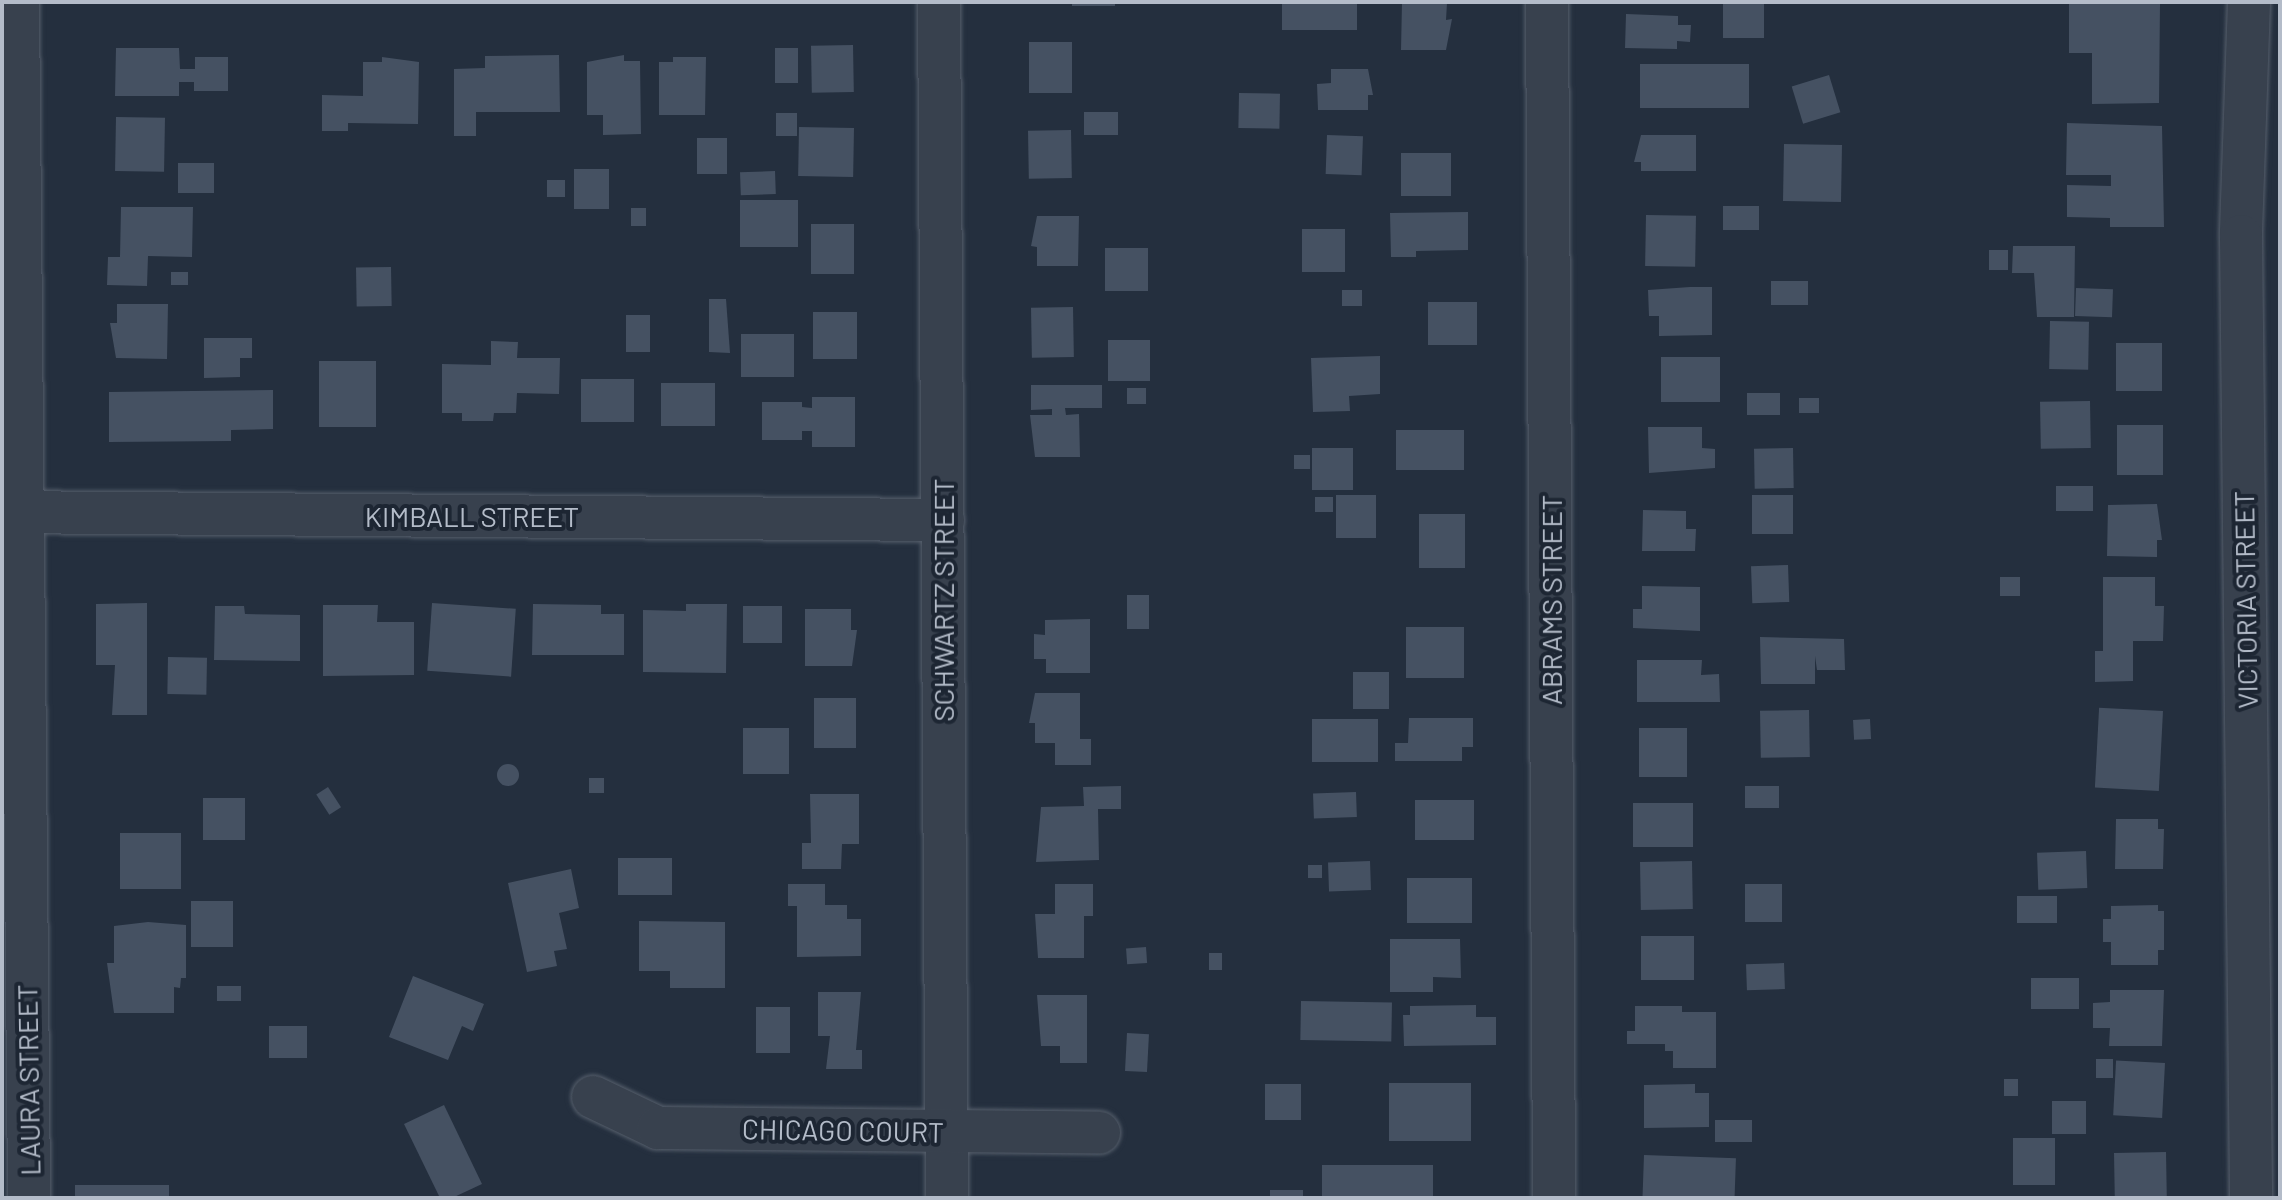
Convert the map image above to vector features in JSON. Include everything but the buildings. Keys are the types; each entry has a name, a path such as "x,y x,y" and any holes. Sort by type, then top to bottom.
{"street":[{"name":"LAURA STREET","path":"18,2 12,512 29,1198"},
{"name":"SCHWARTZ STREET","path":"939,2 947,1198"},
{"name":"ABRAMS STREET","path":"1547,2 1554,1198"},
{"name":"VICTORIA STREET","path":"2249,2 2241,236 2251,1198"},
{"name":"KIMBALL STREET","path":"12,512 943,520"},
{"name":"CHICAGO COURT","path":"593,1097 658,1128 1099,1133"}]}
